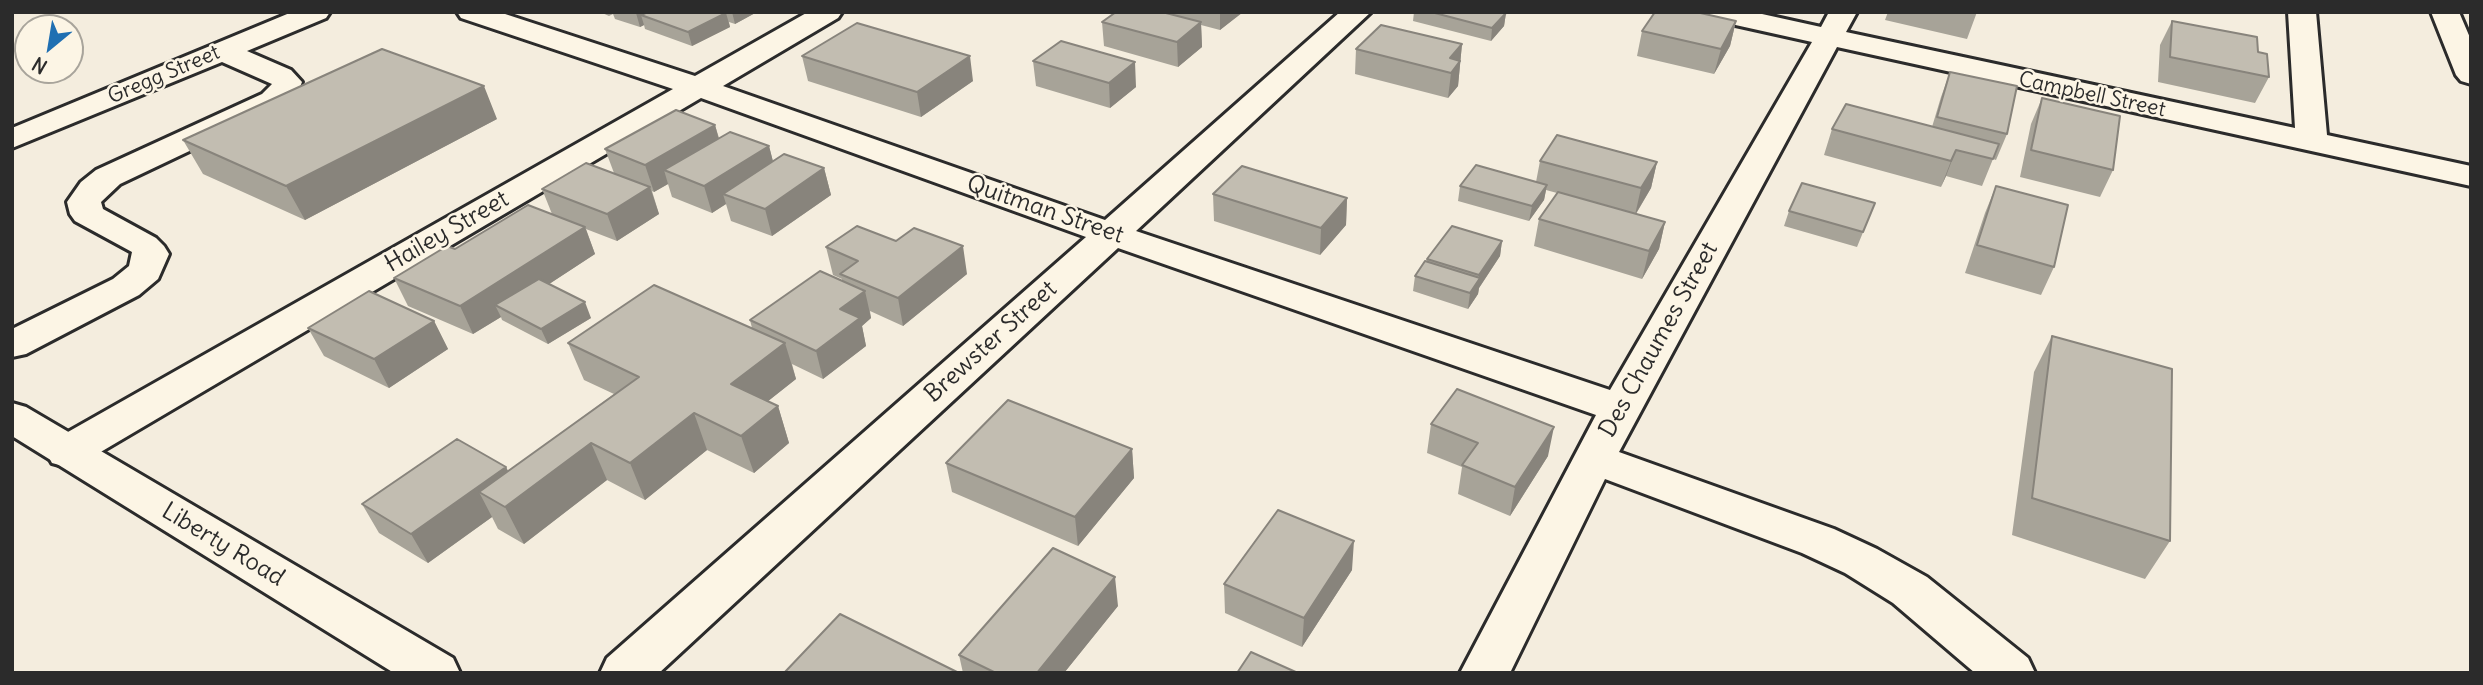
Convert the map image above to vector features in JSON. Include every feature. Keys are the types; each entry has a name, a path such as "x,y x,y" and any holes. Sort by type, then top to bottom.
{"street":[{"name":"Gregg Street","path":"12,139 316,12"},
{"name":"Quitman Street","path":"471,12 698,87 1112,234 1620,408"},
{"name":"Hailey Street","path":"67,452 828,12"},
{"name":"Brewster Street","path":"625,673 1357,12"},
{"name":"Campbell Street","path":"1714,12 1836,25 2312,142 2471,176"},
{"path":"2302,12 2312,142"},
{"path":"2445,12 2471,75"},
{"name":"Des Chaumes Street","path":"1485,673 1620,408 1836,25"},
{"path":"12,345 126,286 145,271 151,254 144,244 87,214 84,202 93,189 108,177 273,100 285,91 287,82 281,76 222,51"},
{"name":"Liberty Road","path":"12,417 416,668"},
{"path":"1594,459 1818,541 1861,561 1910,590 2010,673"}],"building":[{"path":"648,12 726,13 688,32 641,15"},
{"path":"1116,12 1162,12 1201,22 1177,42 1102,22"},
{"path":"1431,12 1503,12 1506,13 1492,28"},
{"path":"1655,12 1696,12 1736,21 1721,49 1642,31"},
{"path":"2172,21 2257,37 2258,52 2267,54 2269,77 2170,57"},
{"path":"857,23 970,56 917,92 802,56"},
{"path":"1381,25 1462,44 1450,58 1460,61 1451,73 1356,49"},
{"path":"1061,41 1135,62 1109,83 1033,61"},
{"path":"382,49 484,86 286,186 183,140"},
{"path":"1950,72 2017,86 2007,134 1937,117"},
{"path":"2042,98 2120,116 2113,170 2031,150"},
{"path":"1846,104 1999,144 1993,159 1956,150 1951,161 1832,129"},
{"path":"676,110 715,125 645,165 605,149"},
{"path":"730,132 769,146 704,186 664,170"},
{"path":"1557,135 1657,162 1641,188 1540,161"},
{"path":"784,154 824,168 765,209 723,194"},
{"path":"586,163 650,187 607,214 542,189"},
{"path":"1476,165 1547,185 1532,206 1460,186"},
{"path":"1242,166 1347,198 1321,228 1213,194"},
{"path":"1802,183 1875,203 1863,232 1789,211"},
{"path":"1996,186 2068,205 2054,267 1977,245"},
{"path":"1558,192 1665,222 1649,251 1539,219"},
{"path":"528,205 585,227 460,306 394,278 447,246 455,249"},
{"path":"857,226 896,241 914,228 963,246 898,298 840,274 858,261 826,247"},
{"path":"1452,226 1502,241 1479,275 1427,259"},
{"path":"1425,261 1480,278 1470,293 1415,276"},
{"path":"820,271 865,291 840,309 860,318 816,351 750,320"},
{"path":"539,279 585,302 541,329 495,305"},
{"path":"654,285 785,343 731,384 778,406 741,436 694,413 630,463 591,443 505,507 479,492 639,377 568,343"},
{"path":"369,291 434,321 374,359 308,328"},
{"path":"2052,336 2172,369 2170,541 2032,498"},
{"path":"1457,389 1554,427 1515,487 1462,465 1478,443 1431,424"},
{"path":"1008,400 1132,449 1075,517 946,463"},
{"path":"457,439 506,467 411,534 362,504"},
{"path":"1278,510 1354,541 1304,618 1224,584"},
{"path":"1053,548 1115,577 1037,673 996,673 959,655"},
{"path":"840,614 959,673 784,673"},
{"path":"1251,652 1298,673 1237,673"}]}
